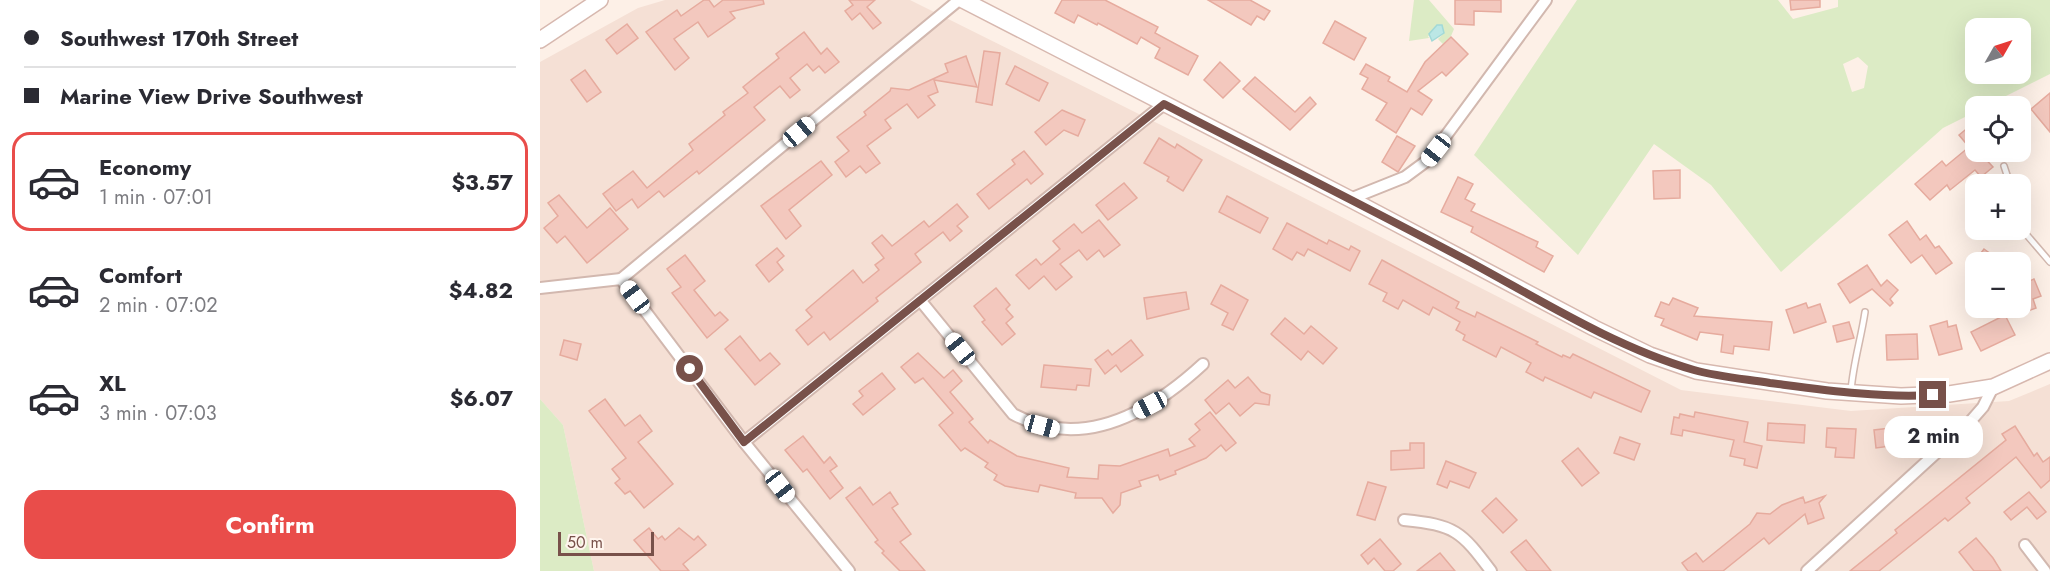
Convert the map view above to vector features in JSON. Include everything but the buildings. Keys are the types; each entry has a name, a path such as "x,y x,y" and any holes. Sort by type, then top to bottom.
{"street":[{"path":"540,40 600,0"},
{"path":"540,288 621,279 958,0"},
{"path":"963,0 1350,199 1594,328 1650,355 1696,371 1851,393 1910,396 1949,394 1993,387 2050,361"},
{"path":"1350,199 1405,177 1428,160 1546,0"},
{"path":"744,442 1164,104"},
{"path":"621,279 744,442 849,571"},
{"path":"920,300 1013,414 1030,423 1054,430 1078,430 1128,416 1171,391 1203,364"},
{"path":"1807,571 1969,423 1983,407 1993,387"},
{"path":"1404,520 1439,524 1451,529 1466,539 1491,571"},
{"path":"2025,545 2045,571"}],"lane":[{"path":"2004,166 2007,174"},
{"path":"2031,240 2050,262"},
{"path":"1851,393 1853,370 1860,346 1865,312"}],"shaded area":[{"path":"665,0 910,0 1681,390 1851,411 2009,401 2050,384 2050,571 594,571 563,425 540,399 540,62 638,8"}],"green space":[{"path":"1414,0 1429,0 1454,29 1443,44 1438,39 1444,33 1409,41"},
{"path":"1577,0 1778,0 1793,19 1838,7 1838,0 2050,0 2050,74 2031,84 2031,18 1965,18 1965,84 2030,84 2006,96 1965,96 1965,117 1943,128 1781,272 1711,185 1654,144 1578,255 1474,155","holes":["1858,57 1868,66 1864,88 1852,92 1843,64"]},
{"path":"540,399 563,425 594,571 540,571"}],"water":[{"path":"1437,25 1442,25 1444,33 1432,41 1429,34"}],"route":[{"path":"690,369 744,442 1164,104 1650,355 1696,371 1746,380 1827,391 1901,396 1933,395"}]}
